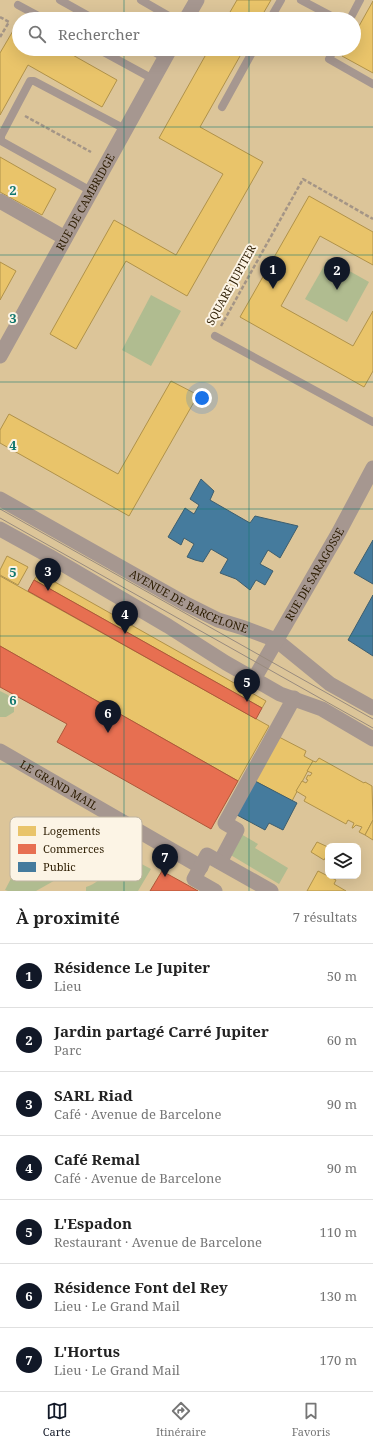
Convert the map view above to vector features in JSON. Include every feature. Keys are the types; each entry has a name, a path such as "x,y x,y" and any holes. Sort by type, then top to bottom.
{"street":[{"path":"190,12 197,0"},
{"name":"RUE DE CAMBRIDGE","path":"0,356 165,56"},
{"path":"0,201 65,238"},
{"name":"RUE DE SARAGOSSE","path":"254,679 339,532 373,468"},
{"name":"AVENUE DE BARCELONE","path":"0,499 186,604 218,620 276,640 330,684 373,708"},
{"path":"0,529 162,622 226,663 280,694 322,709 373,739"},
{"path":"220,862 237,830 225,823 294,698"},
{"name":"LE GRAND MAIL","path":"0,752 114,817"},
{"name":"LE GRAND MAIL","path":"142,833 201,867"},
{"path":"215,891 194,879 208,855 271,891"}],"lane":[{"path":"60,0 69,2 84,12"},
{"path":"141,0 162,12"},
{"path":"274,12 281,0"},
{"path":"301,0 324,12"},
{"path":"354,12 360,0"},
{"path":"18,5 31,12"},
{"path":"111,56 153,79"},
{"path":"222,107 250,56"},
{"path":"330,56 329,59 373,84"},
{"path":"91,191 1,141 1,136 30,81 34,81 125,129"},
{"name":"SQUARE JUPITER","path":"215,336 373,422"}],"path":[{"path":"0,17 9,22 0,37"},
{"path":"15,110 91,152"},
{"name":"SQUARE JUPITER","path":"215,336 303,179 373,219"}],"green space":[{"path":"328,259 369,282 347,322 305,299"},
{"path":"151,295 181,311 151,366 122,350"},
{"path":"0,691 8,695 14,704 14,712 6,717 0,717"},
{"path":"241,834 258,844 255,848 288,868 279,884 229,854"},
{"path":"142,864 151,869 138,891 86,891 86,887 98,881 142,881"},
{"path":"10,880 54,881 36,891 5,890"}],"building: Logements":[{"path":"237,0 271,0 264,12 230,12"},
{"path":"373,1 373,73 342,56 361,56 361,22"},
{"path":"12,33 12,56 74,56 117,80 102,107 28,65 0,115 0,53"},
{"path":"205,56 240,56 200,127 263,162 187,296 126,261 76,349 50,334 114,220 176,255 223,174 159,138"},
{"path":"0,157 56,189 42,215 0,192"},
{"path":"309,196 373,232 373,265 320,236 281,306 353,346 373,311 373,371 364,387 240,317"},
{"path":"0,262 16,271 0,300"},
{"path":"171,381 198,395 129,516 0,443 0,430 9,414 118,474"},
{"path":"7,556 28,567 18,585 0,575 0,570"},
{"path":"39,573 266,701 262,708 34,580"},
{"path":"0,576 269,726 238,781 0,646"},
{"path":"279,737 306,751 304,756 313,761 292,801 255,781"},
{"path":"319,758 372,786 373,820 365,835 359,832 362,827 356,825 352,828 354,823 348,820 346,824 304,801 306,797 296,791 302,781 306,783 308,780 306,779 308,775 310,776 312,773 307,771 313,761 316,762"},
{"path":"373,820 373,840 365,835"},
{"path":"317,842 325,846 324,860 311,852"},
{"path":"318,871 325,874 325,879 336,880 334,884 346,891 307,891"}],"building: Commerces":[{"path":"34,580 262,708 256,719 28,591"},
{"path":"0,646 238,781 211,829 57,742 67,724 0,687"},
{"path":"162,871 182,882 198,891 150,891"}],"building: Public":[{"path":"201,479 214,491 210,500 250,523 255,516 298,526 280,558 268,550 260,564 273,571 265,585 256,580 250,590 236,579 220,573 228,559 211,549 203,562 195,560 187,557 194,544 184,538 181,545 168,537 185,508 194,514 199,505 190,499"},
{"path":"373,540 373,584 354,573"},
{"path":"373,595 373,656 348,640"},
{"path":"255,781 297,803 283,830 269,823 265,830 237,815"}],"tram line":[{"path":"0,509 373,719"},
{"path":"0,518 373,728"}],"place":[{"name":"Résidence Le Jupiter","path":"273,289"},
{"name":"Jardin partagé Carré Jupiter","path":"337,290"},
{"name":"SARL Riad","path":"48,591"},
{"name":"Café Remal","path":"125,634"},
{"name":"L'Espadon","path":"247,702"},
{"name":"Résidence Font del Rey","path":"108,733"},
{"name":"L'Hortus","path":"165,877"}]}
